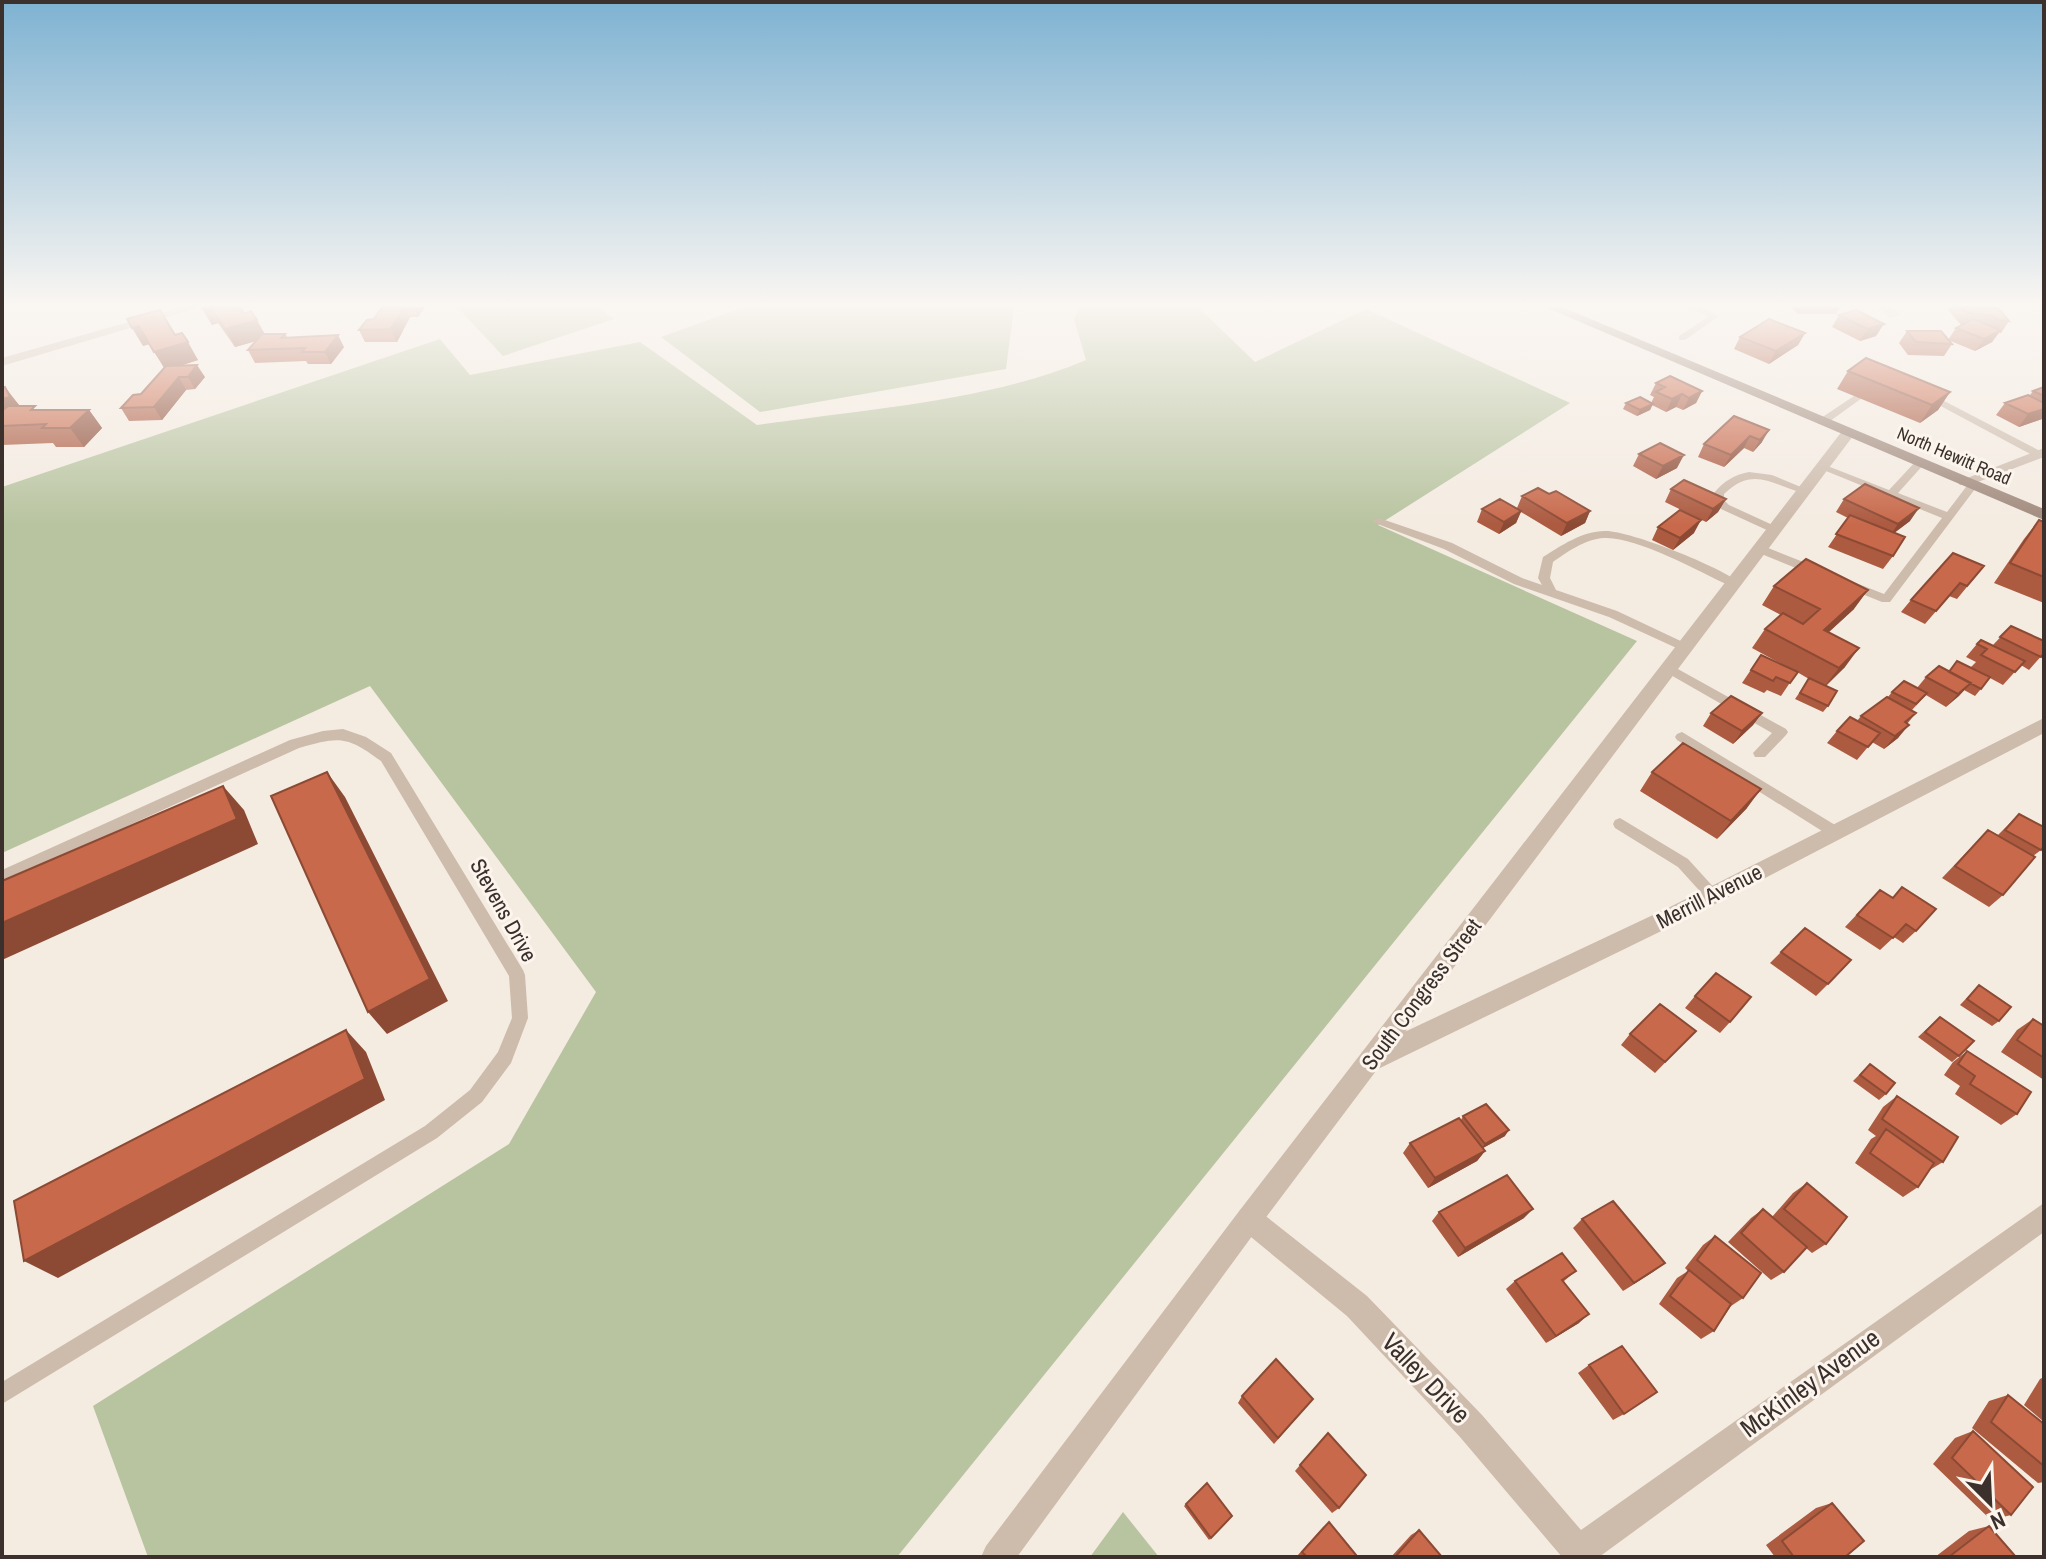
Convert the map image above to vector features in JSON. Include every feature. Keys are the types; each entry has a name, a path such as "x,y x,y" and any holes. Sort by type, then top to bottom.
{"main road":[{"name":"North Hewitt Road","path":"1722,380 2044,515"}],"street":[{"name":"South Congress Street","path":"997,1557 1249,1219 1848,433"},
{"path":"1969,484 2041,453"},
{"name":"Merrill Avenue","path":"1371,1060 1712,895 2044,725"},
{"name":"McKinley Avenue","path":"1580,1554 2044,1216"},
{"name":"Valley Drive","path":"1249,1219 1357,1306 1471,1426 1580,1554"}],"lane":[{"path":"1919,391 2041,453"},
{"path":"1822,422 1857,398"},
{"path":"1891,494 1920,463"},
{"path":"1821,467 1949,517"},
{"path":"1773,529 1725,507 1719,501 1719,493 1735,477 1753,473 1803,490"},
{"path":"1843,582 1886,599 1949,517 1969,484"},
{"path":"1379,521 1448,546 1518,581 1613,614 1683,647"},
{"path":"1552,593 1544,578 1547,560 1572,544 1606,533 1627,538 1732,582"},
{"path":"1758,548 1829,576"},
{"path":"1667,667 1781,732 1760,753"},
{"name":"Stevens Drive","path":"2,877 295,744 338,732 360,738 386,757 517,975 520,1018 505,1057 476,1096 431,1132 2,1394"},
{"path":"1682,737 1835,832"},
{"path":"1620,824 1683,863 1712,895"}],"green space":[{"path":"319,380 693,380 757,425 924,402 1028,380 1520,380 1570,403 1378,525 1637,641 897,1557 148,1557 93,1406 509,1144 596,992 370,686 2,853 2,487"},
{"path":"717,380 944,380 760,412"},
{"path":"1123,1512 1159,1557 1090,1557"}],"building":[{"path":"154,380 177,380 154,407 121,408 133,395 141,394"},
{"path":"1678,380 1702,391 1689,398 1682,394 1672,399 1656,392 1665,387 1656,383"},
{"path":"1870,380 1920,380 1950,392 1932,405"},
{"path":"5,387 10,397 2,399 2,388"},
{"path":"2044,387 2044,396 2033,391"},
{"path":"2028,395 2044,403 2044,409 2028,414 2005,403"},
{"path":"1640,397 1653,404 1640,410 1626,403"},
{"path":"8,406 35,406 31,410 89,410 70,428 42,428 46,424 2,426 2,411"},
{"path":"1734,416 1769,430 1760,440 1750,436 1731,455 1704,444"},
{"path":"1660,443 1684,455 1663,466 1639,454"},
{"path":"1684,480 1726,499 1713,509 1671,489"},
{"path":"1865,484 1919,508 1898,524 1844,499"},
{"path":"1538,488 1549,494 1556,491 1590,511 1567,523 1522,496"},
{"path":"1500,499 1521,511 1504,522 1482,509"},
{"path":"1680,510 1701,520 1680,538 1658,527"},
{"path":"1850,515 1905,537 1893,556 1836,534"},
{"path":"2039,520 2044,522 2044,577 2010,563"},
{"path":"1953,553 1984,566 1967,586 1960,583 1936,611 1911,600"},
{"path":"1806,559 1868,590 1824,630 1859,648 1839,668 1765,629 1783,613 1803,624 1820,609 1774,586"},
{"path":"2011,626 2044,641 2041,657 2000,637"},
{"path":"1981,640 2025,661 2015,672 1981,655 1987,649 1977,644"},
{"path":"1761,655 1798,672 1790,683 1776,677 1773,681 1751,670"},
{"path":"1957,661 1990,677 1981,689 1949,672"},
{"path":"1939,666 1971,683 1958,694 1926,677"},
{"path":"1809,678 1837,691 1828,706 1800,693"},
{"path":"1904,681 1927,693 1916,704 1892,692"},
{"path":"1731,696 1762,713 1742,731 1711,713"},
{"path":"1887,697 1916,713 1905,722 1909,725 1895,736 1861,716"},
{"path":"1850,717 1880,733 1868,747 1837,731"},
{"path":"1683,743 1761,789 1731,821 1652,772"},
{"path":"327,772 430,979 368,1012 271,796"},
{"path":"223,786 237,819 2,923 2,881"},
{"path":"2019,814 2044,827 2044,846 2041,850 2005,830"},
{"path":"1988,830 2035,857 2003,895 1955,866"},
{"path":"1902,887 1936,909 1916,931 1906,924 1893,938 1857,915 1880,890 1893,898"},
{"path":"1805,928 1851,960 1828,984 1781,952"},
{"path":"1716,973 1751,997 1730,1022 1695,996"},
{"path":"1979,985 2011,1007 1999,1021 1967,999"},
{"path":"1660,1004 1696,1031 1665,1062 1630,1034"},
{"path":"1940,1017 1974,1041 1959,1056 1925,1032"},
{"path":"2033,1019 2044,1026 2044,1058 2017,1040"},
{"path":"346,1030 365,1079 24,1261 14,1201"},
{"path":"1967,1051 2031,1092 2017,1114 1970,1084 1975,1076 1958,1064"},
{"path":"1870,1064 1895,1083 1886,1094 1860,1075"},
{"path":"1897,1096 1958,1137 1943,1162 1882,1119"},
{"path":"1486,1104 1509,1130 1485,1144 1463,1116"},
{"path":"1459,1118 1485,1151 1435,1178 1410,1143"},
{"path":"1886,1129 1934,1163 1918,1187 1870,1153"},
{"path":"1507,1175 1533,1209 1465,1248 1439,1212"},
{"path":"1807,1183 1847,1217 1826,1244 1784,1209"},
{"path":"1613,1201 1665,1263 1634,1283 1582,1219"},
{"path":"1763,1209 1807,1247 1784,1272 1741,1233"},
{"path":"1715,1236 1761,1273 1743,1298 1697,1260"},
{"path":"1562,1253 1576,1271 1562,1280 1589,1314 1556,1336 1515,1281"},
{"path":"1689,1270 1731,1304 1714,1331 1670,1296"},
{"path":"1622,1346 1657,1392 1624,1414 1589,1365"},
{"path":"1276,1359 1313,1399 1278,1438 1242,1396"},
{"path":"2008,1395 2044,1424 2044,1466 1991,1422"},
{"path":"1973,1431 2033,1487 2011,1515 1952,1458"},
{"path":"1328,1433 1366,1475 1339,1508 1300,1465"},
{"path":"1207,1483 1232,1516 1211,1538 1186,1504"},
{"path":"1832,1503 1864,1541 1845,1557 1794,1557 1782,1541"},
{"path":"1329,1522 1355,1557 1307,1557 1302,1552"},
{"path":"1989,1526 2016,1557 1950,1556"},
{"path":"1419,1530 1442,1557 1395,1557"}]}
